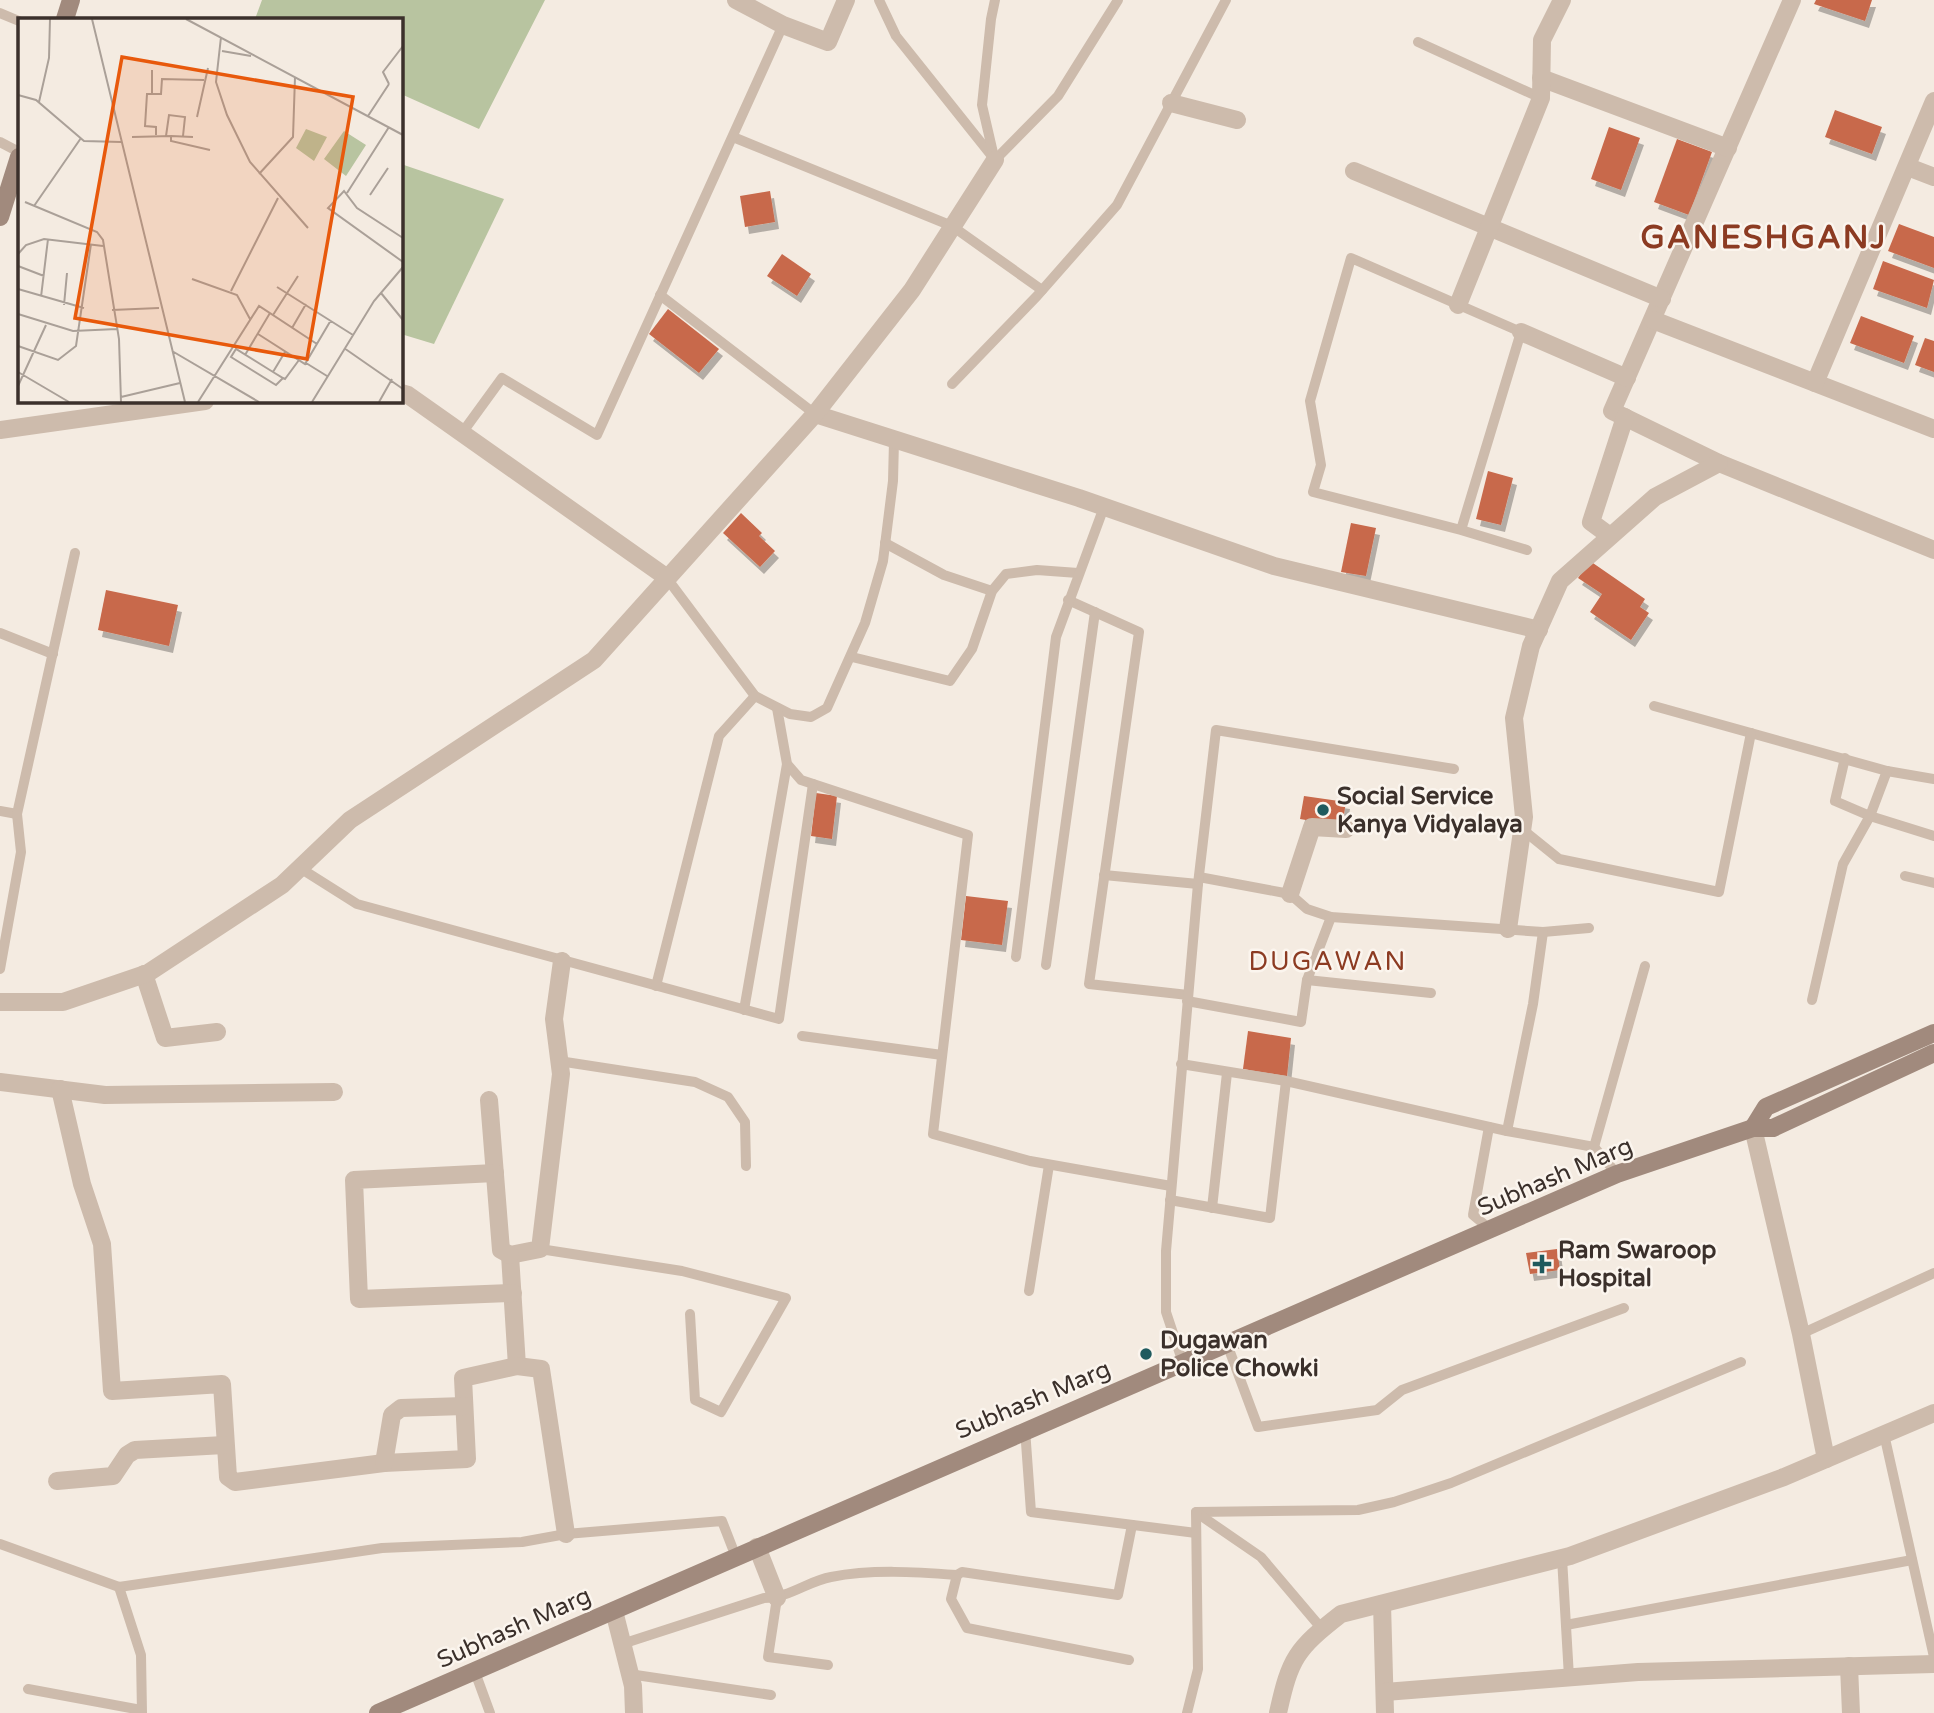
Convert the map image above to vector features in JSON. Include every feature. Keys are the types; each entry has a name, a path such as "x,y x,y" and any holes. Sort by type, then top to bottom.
{"main road":[{"path":"65,18 71,0"},
{"path":"0,217 18,160"},
{"name":"Subhash Marg","path":"378,1713 1025,1429 1617,1174 1753,1128 1766,1108 1934,1033"},
{"path":"1753,1128 1773,1128 1934,1053"}],"street":[{"path":"736,0 783,25 828,42 846,0"},
{"path":"1458,304 1541,97 1542,40 1562,0"},
{"path":"1792,0 1612,411 1719,463 1934,550"},
{"path":"1541,78 1728,148"},
{"path":"1815,383 1934,101"},
{"path":"1171,103 1237,120"},
{"path":"0,1002 63,1002 144,974 282,885 350,820 594,660 815,414 912,290 995,160"},
{"path":"1908,167 1934,177"},
{"path":"1354,171 1662,299"},
{"path":"1653,320 1934,429"},
{"path":"1521,332 1627,378"},
{"path":"402,394 666,577"},
{"path":"0,430 198,402"},
{"path":"815,414 1104,507 1274,566 1539,629"},
{"path":"1611,536 1591,522 1625,417"},
{"path":"1508,929 1524,817 1514,718 1531,646 1560,581 1655,497 1719,463"},
{"path":"1290,894 1312,827 1346,829"},
{"path":"489,1100 500,1250 510,1255 540,1249 561,1074 554,1019 562,961"},
{"path":"144,974 165,1038 216,1032"},
{"path":"0,1082 105,1095 334,1092"},
{"path":"60,1089 82,1184 102,1244 112,1391 222,1384 228,1477 235,1482 384,1463 467,1459 463,1378 517,1366 541,1369 566,1534"},
{"path":"1753,1128 1801,1334 1826,1459"},
{"path":"495,1173 354,1180 359,1299 513,1293"},
{"path":"510,1255 517,1366"},
{"path":"384,1463 392,1415 401,1408 464,1406"},
{"path":"1278,1713 1288,1670 1310,1637 1341,1614 1562,1558 1826,1459 1934,1413"},
{"path":"57,1480 113,1476 127,1455 135,1450 225,1445"},
{"path":"757,1547 777,1598"},
{"path":"1382,1604 1385,1713"},
{"path":"614,1611 629,1674 634,1713"},
{"path":"1385,1692 1638,1672 1934,1664"},
{"path":"1849,1666 1851,1713"}],"lane":[{"path":"879,0 895,36 995,160"},
{"path":"995,0 990,19 982,105 995,160"},
{"path":"995,160 1058,96 1118,0"},
{"path":"952,384 1042,290 1117,205 1226,0"},
{"path":"0,13 18,21"},
{"path":"462,433 502,378 597,435 783,25"},
{"path":"1418,42 1541,97"},
{"path":"733,137 952,226 1042,290"},
{"path":"0,142 18,151"},
{"path":"1461,530 1521,332 1351,258 1310,401 1321,465 1313,492 1461,530 1527,551"},
{"path":"660,295 815,414"},
{"path":"666,577 755,696 790,714 811,717 827,708 865,623 885,543 893,481 894,440"},
{"path":"1016,957 1056,637 1104,507"},
{"path":"885,543 944,575 992,591"},
{"path":"0,970 21,852 17,814 75,553"},
{"path":"852,657 950,681 972,649 992,591 1006,574 1037,570 1079,573"},
{"path":"1068,600 1139,632 1089,984 1187,998 1301,1022 1307,980 1331,917"},
{"path":"1046,965 1094,612"},
{"path":"0,633 53,654"},
{"path":"656,986 719,736 755,696"},
{"path":"1654,706 1887,771 1934,779"},
{"path":"744,1010 787,764 777,708"},
{"path":"1183,1363 1166,1312 1170,1200 1198,880 1216,730 1454,769"},
{"path":"1522,830 1559,859 1719,892 1751,733"},
{"path":"1845,758 1835,801 1870,816 1934,835"},
{"path":"787,764 801,780 968,835 933,1135 1049,1165 1171,1186"},
{"path":"1812,1000 1843,864 1870,816 1887,771"},
{"path":"300,868 357,904 779,1019 813,784"},
{"path":"0,811 17,814"},
{"path":"1104,875 1198,880 1290,894 1307,909 1331,917 1543,932 1589,928"},
{"path":"1905,876 1934,883"},
{"path":"1507,1131 1533,1004 1543,932"},
{"path":"1594,1147 1645,966"},
{"path":"1307,980 1431,993"},
{"path":"802,1036 942,1055"},
{"path":"559,1060 695,1082 728,1097 745,1122 746,1166"},
{"path":"1181,1064 1286,1081 1507,1131 1594,1147 1617,1174"},
{"path":"1212,1208 1227,1073"},
{"path":"1170,1200 1270,1218 1286,1081"},
{"path":"1489,1127 1473,1215 1491,1230"},
{"path":"1029,1291 1049,1165"},
{"path":"540,1249 682,1271 786,1298 720,1412 695,1400 690,1314"},
{"path":"1801,1334 1934,1273"},
{"path":"1227,1344 1258,1427 1377,1410 1402,1390 1624,1308"},
{"path":"1196,1512 1358,1510 1394,1502 1451,1483 1741,1362"},
{"path":"1025,1429 1031,1512 1196,1533"},
{"path":"1884,1434 1934,1657"},
{"path":"1187,1713 1198,1669 1196,1512"},
{"path":"1196,1512 1261,1557 1322,1629"},
{"path":"0,1544 119,1587 382,1548 522,1542 566,1534 722,1521 736,1557"},
{"path":"622,1644 764,1598 777,1598 830,1577 902,1572 957,1575 962,1572 1118,1595 1132,1525"},
{"path":"1562,1558 1569,1677"},
{"path":"1566,1625 1912,1560"},
{"path":"957,1575 951,1599 967,1628 1129,1660"},
{"path":"28,1689 141,1711 141,1655 119,1587"},
{"path":"777,1598 768,1657 828,1665"},
{"path":"475,1672 490,1713"},
{"path":"629,1674 771,1695"}],"green space":[{"path":"262,0 545,0 479,129 402,94 402,18 255,18"},
{"path":"402,164 504,199 434,344 402,334"}],"building":[{"path":"1816,0 1872,0 1865,21 1814,4"},
{"path":"1835,110 1882,127 1872,154 1825,137"},
{"path":"1609,127 1640,138 1621,190 1591,179"},
{"path":"1677,139 1712,152 1689,215 1654,202"},
{"path":"770,191 775,222 745,227 740,196"},
{"path":"1899,224 1934,237 1934,268 1888,251"},
{"path":"782,254 811,274 797,296 767,276"},
{"path":"1883,261 1934,280 1927,308 1873,289"},
{"path":"668,309 719,349 699,373 649,334"},
{"path":"1861,316 1914,336 1904,363 1850,343"},
{"path":"1925,338 1934,341 1934,372 1915,365"},
{"path":"1488,471 1513,478 1501,525 1476,519"},
{"path":"741,513 762,533 759,536 775,551 760,567 723,533"},
{"path":"1351,523 1376,528 1366,576 1341,572"},
{"path":"1590,561 1645,599 1640,607 1649,613 1631,640 1590,612 1602,594 1578,578"},
{"path":"106,590 178,605 169,646 98,630"},
{"path":"816,793 837,796 832,839 811,836"},
{"name":"Social Service Kanya Vidyalaya","path":"1304,796 1346,802 1342,826 1300,819"},
{"path":"966,896 1008,901 1002,945 961,940"},
{"path":"1248,1031 1291,1038 1287,1076 1243,1069"},
{"path":"1557,1249 1560,1270 1530,1274 1526,1253"}],"place":[{"name":"Social Service Kanya Vidyalaya","path":"1323,810"},
{"name":"Ram Swaroop Hospital","path":"1542,1264"},
{"name":"Dugawan Police Chowki","path":"1146,1354"}],"district":[{"name":"GANESHGANJ","path":"1764,238"},
{"name":"DUGAWAN","path":"1328,961"}]}
